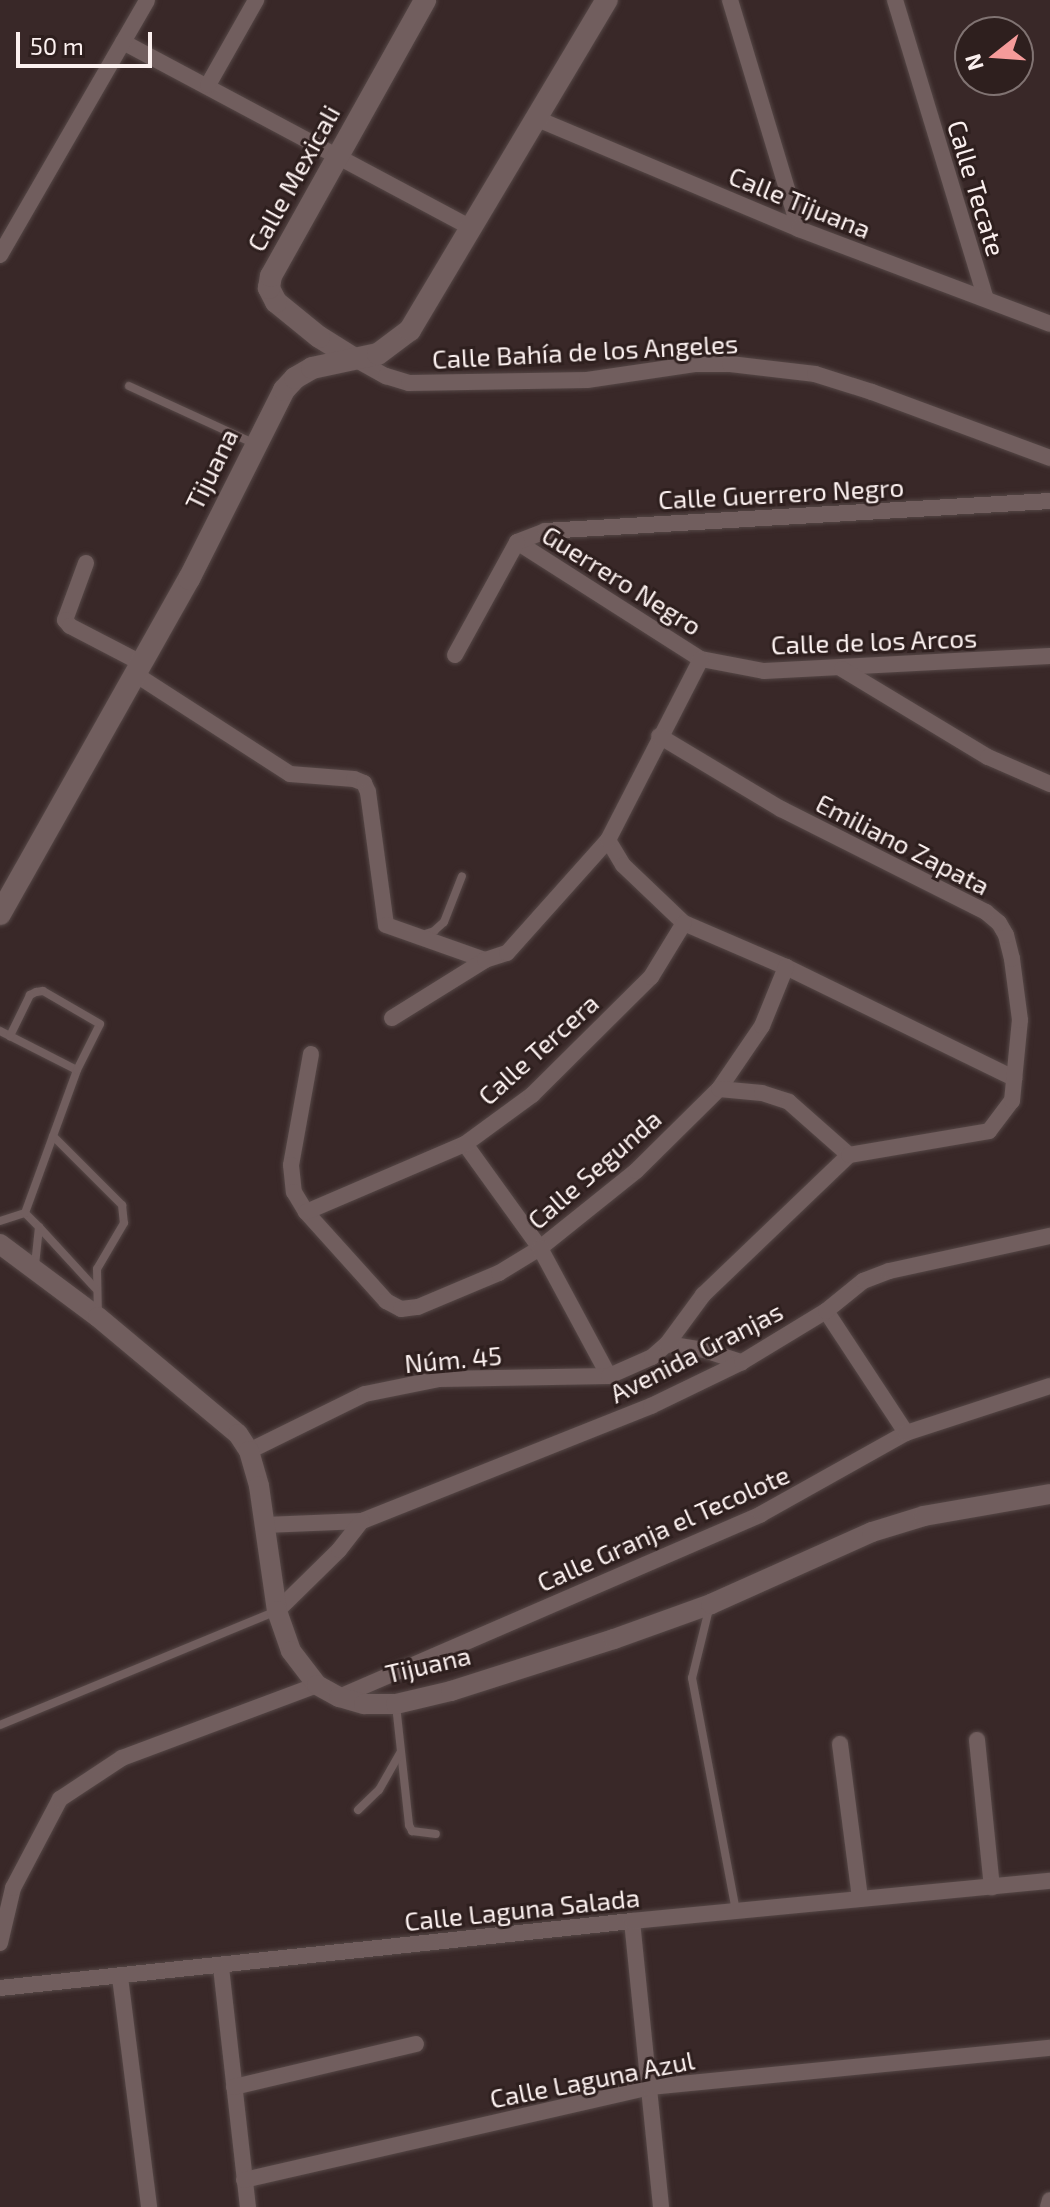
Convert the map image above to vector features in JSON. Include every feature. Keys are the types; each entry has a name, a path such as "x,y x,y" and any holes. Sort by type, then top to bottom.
{"main road":[{"name":"Calle Mexicali","path":"353,358 319,337 276,302 269,288 271,276 425,0"},
{"name":"Tijuana","path":"0,914 189,579 254,444 295,378 312,368 378,354 410,330 607,0"}],"street":[{"path":"0,255 147,0"},
{"path":"208,85 256,0"},
{"path":"730,0 799,229"},
{"name":"Calle Tecate","path":"895,0 985,297"},
{"path":"123,42 471,228"},
{"name":"Calle Tijuana","path":"535,118 799,229 1050,324"},
{"name":"Calle Bahía de los Angeles","path":"353,358 386,376 409,383 587,380 695,364 730,364 815,374 1050,458"},
{"name":"Calle Guerrero Negro","path":"517,542 545,531 1050,501"},
{"path":"455,655 517,542"},
{"name":"Guerrero Negro","path":"517,542 701,659"},
{"path":"86,563 65,620 70,626 290,774 354,779 364,783 368,792 386,925 485,960"},
{"name":"Calle de los Arcos","path":"701,659 764,671 1050,656"},
{"path":"392,1018 485,960 507,953 608,840 701,659"},
{"path":"842,669 988,757 1050,784"},
{"name":"Emiliano Zapata","path":"659,736 781,809 986,912 999,923 1006,935 1020,1020 1012,1101 989,1131 849,1155"},
{"path":"608,840 623,865 684,923 786,967 1014,1078"},
{"name":"Calle Tercera","path":"306,1212 465,1144 532,1095 651,977 684,923"},
{"name":"Calle Segunda","path":"306,1212 386,1301 401,1309 418,1307 499,1273 540,1248 636,1171 719,1089 762,1026 786,967"},
{"path":"306,1212 294,1192 291,1165 311,1054"},
{"path":"719,1089 762,1093 789,1102 849,1155 703,1295 667,1344 704,1350 742,1362"},
{"path":"465,1144 540,1248 609,1376"},
{"name":"Avenida Granjas","path":"265,1525 362,1521 651,1406 742,1362 826,1311 863,1281 889,1271 1050,1236"},
{"name":"Tijuana","path":"0,1244 98,1317 238,1434 249,1451 265,1525 277,1611 291,1651 317,1685 339,1697 364,1704 396,1704 569,1653 711,1604 872,1532 924,1516 1050,1494"},
{"path":"826,1311 906,1433"},
{"name":"Núm. 45","path":"249,1451 365,1394 424,1382 609,1376 652,1357 667,1344"},
{"name":"Calle Granja el Tecolote","path":"339,1697 761,1514 906,1433 1050,1386"},
{"name":"Avenida Granjas","path":"277,1611 339,1550 362,1521"},
{"path":"0,1943 13,1888 60,1799 122,1758 317,1685"},
{"path":"977,1740 992,1887"},
{"path":"840,1744 860,1899"},
{"name":"Calle Laguna Salada","path":"0,1988 221,1967 736,1910 1050,1881"},
{"path":"632,1921 661,2207"},
{"path":"221,1967 248,2207"},
{"path":"120,1977 149,2207"},
{"path":"234,2087 416,2044"},
{"name":"Calle Laguna Azul","path":"244,2180 650,2087 1050,2048"},
{"path":"1048,2207 1050,2200"}],"lane":[{"path":"129,386 254,444"},
{"path":"418,936 434,931 444,922 462,876"},
{"path":"10,1036 30,995 43,991 100,1024 77,1070 25,1213"},
{"path":"0,1031 77,1070"},
{"path":"53,1136 122,1205 124,1223 97,1269 98,1317"},
{"path":"0,1221 25,1213"},
{"path":"25,1213 96,1289"},
{"path":"35,1270 39,1227"},
{"path":"711,1604 692,1678 736,1910"},
{"path":"0,1725 277,1611"},
{"path":"396,1704 409,1825 412,1831 436,1834"},
{"path":"358,1810 379,1790 401,1752"}]}
